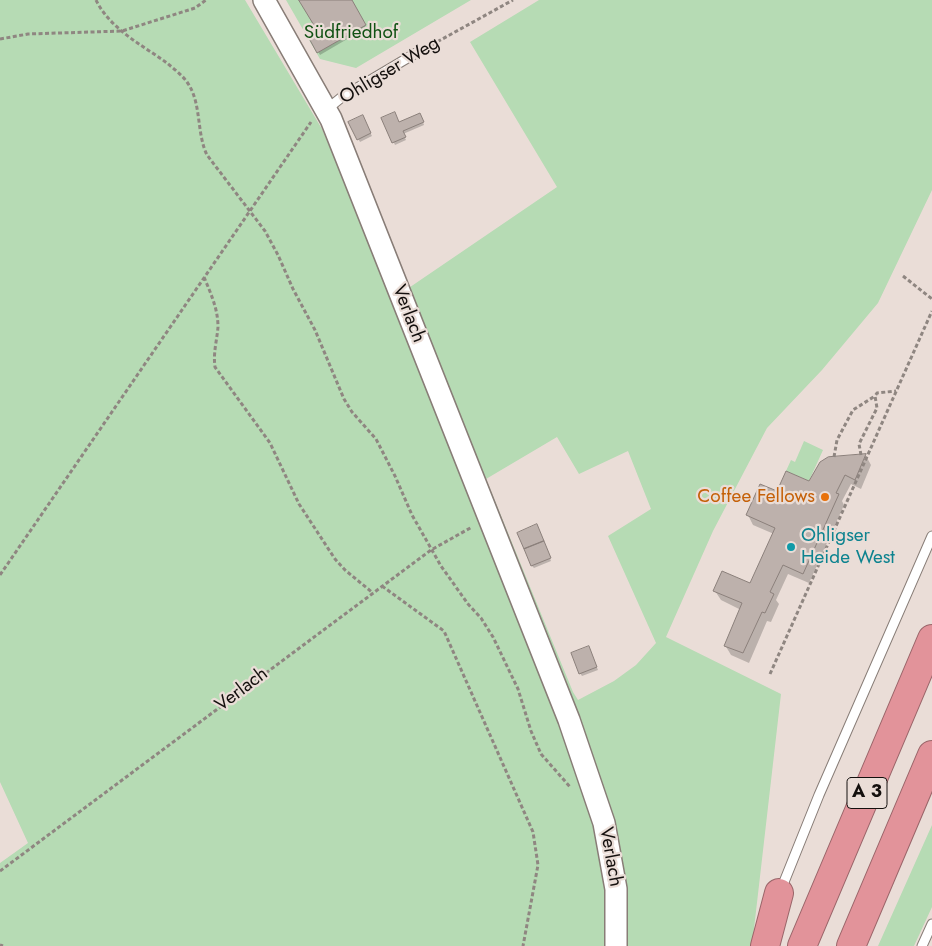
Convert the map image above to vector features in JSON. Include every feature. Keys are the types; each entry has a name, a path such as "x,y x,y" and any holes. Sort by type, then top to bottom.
{"highway":[{"name":"A 3","path":"802,946 932,639"},
{"name":"A 3","path":"850,946 932,755"},
{"path":"765,946 779,894"}],"street":[{"name":"Ohligser Weg","path":"264,0 326,110"},
{"name":"Verlach","path":"326,110 569,720 604,823 616,889 616,946"}],"lane":[{"name":"Ohligser Weg","path":"326,110 342,97 416,53"},
{"path":"779,894 819,795 932,536"},
{"path":"922,946 932,924"}],"path":[{"path":"96,0 105,16 187,81 194,94 201,144 207,155 265,231 315,330 344,399 352,412 376,439 431,550 453,584 481,618 493,637 518,689 531,732 541,754 573,790"},
{"path":"0,39 28,34 122,31 195,8 206,0"},
{"name":"Ohligser Weg","path":"416,53 513,0"},
{"path":"0,575 310,122 326,110"},
{"path":"902,276 932,299"},
{"path":"204,277 213,297 218,318 215,367 270,443 299,504 335,559 345,570 373,593"},
{"path":"770,674 932,311"},
{"path":"834,457 837,440 853,410 877,393 896,391"},
{"path":"861,455 859,444 876,408 875,396"},
{"name":"Verlach","path":"0,871 431,550 490,519"},
{"path":"382,586 444,631 533,832 538,865 523,946"}],"green space":[{"path":"0,0 245,0 322,129 394,298 557,187 470,42 539,0 932,0 932,190 878,303 822,370 767,428 713,531 666,637 781,694 752,946 0,946 0,863 28,843 0,782","holes":["557,437 579,474 628,451 651,509 608,536 656,643 636,665 614,681 578,700 573,692 486,479"]},
{"name":"Südfriedhof","path":"286,0 471,0 356,68 320,59"},
{"path":"804,441 823,450 809,481 786,471 791,460 795,462"},
{"path":"932,825 932,907 914,946 878,946"}],"building":[{"path":"299,0 352,0 366,25 317,53 305,31 314,26"},
{"path":"395,112 399,122 420,113 424,122 403,131 406,137 392,143 381,118"},
{"path":"363,115 371,133 357,140 348,122"},
{"name":"Ohligser Heide West","path":"866,454 855,480 845,475 836,493 839,494 803,574 783,565 770,592 774,594 765,613 762,612 743,653 724,646 742,603 713,591 722,571 750,583 775,528 746,515 760,484 777,491 786,471 809,481 820,462 828,457"},
{"path":"537,524 544,541 524,549 517,533"},
{"path":"544,541 551,558 531,566 524,549"},
{"path":"589,646 597,667 579,674 571,653"}],"place":[{"name":"Coffee Fellows","path":"825,497"},
{"name":"Ohligser Heide West","path":"791,547"}]}
